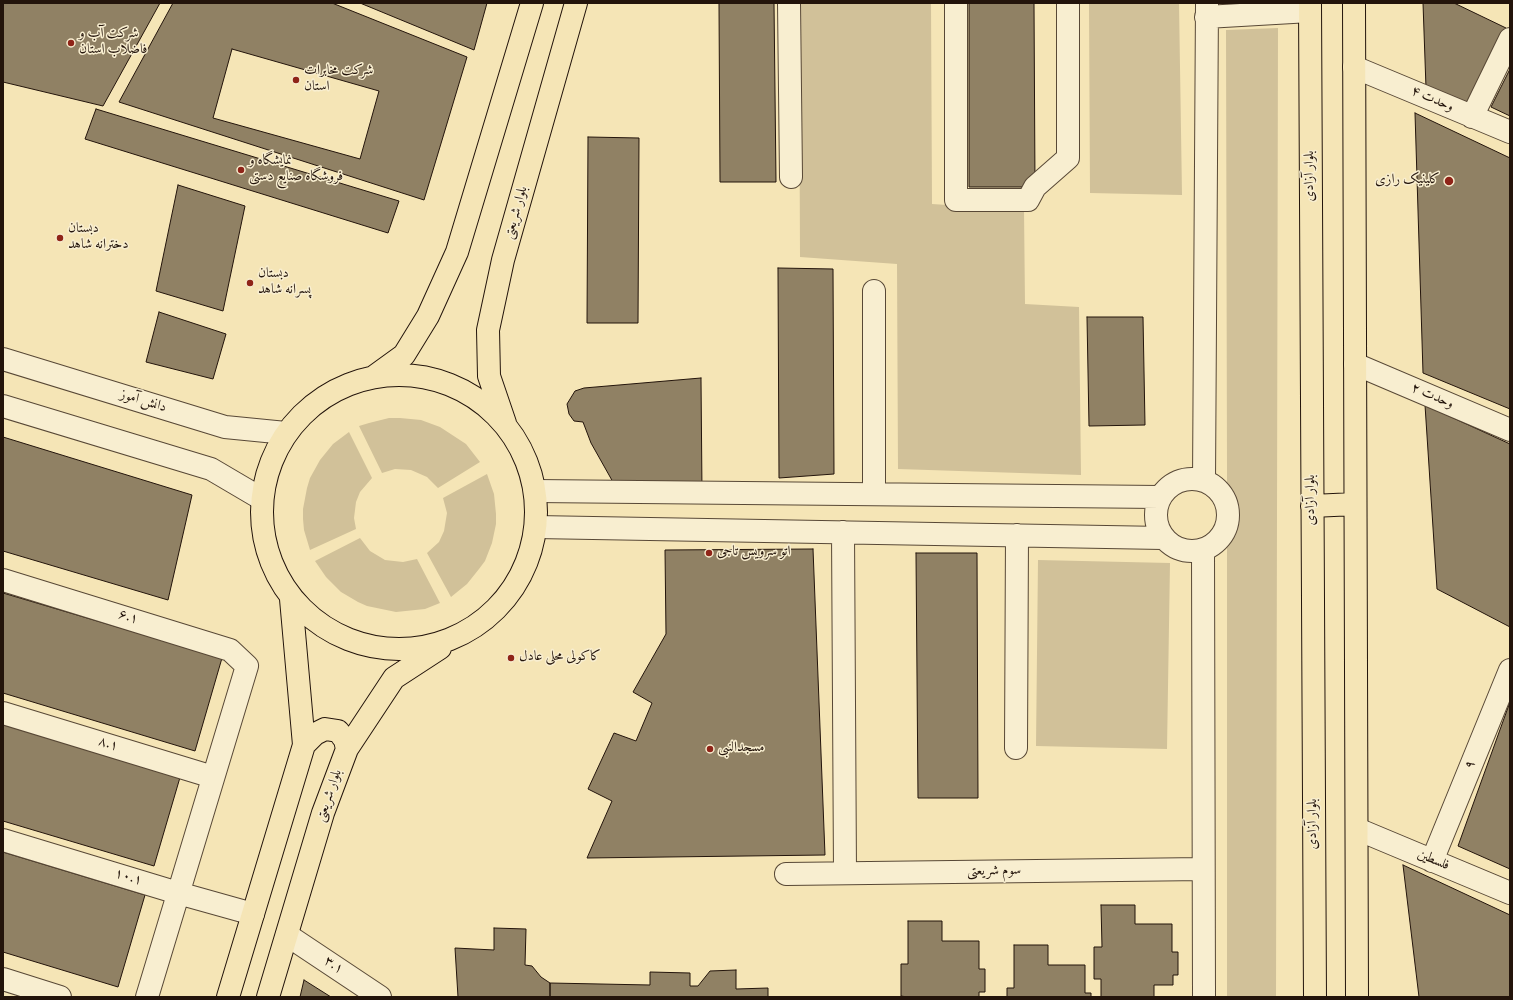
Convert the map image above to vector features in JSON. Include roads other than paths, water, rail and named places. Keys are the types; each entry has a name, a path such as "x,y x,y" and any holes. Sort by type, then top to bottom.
{"main road":[{"path":"375,376 404,355 428,316 457,252 532,3"},
{"name":"بلوار شریعتی","path":"506,426 489,376 488,330 503,260 576,3"},
{"path":"1354,3 1357,997"},
{"name":"بلوار آزادی","path":"1310,7 1315,997"},
{"path":"412,374 448,383 480,400 506,426 525,456 535,491 536,527 528,562 511,593 487,619 456,638 422,648 385,650 350,641 318,624 292,599 273,568 263,535 262,499 269,464 286,433 310,406 341,387 375,376 412,374"},
{"path":"1312,506 1355,504"},
{"path":"228,997 304,745 292,599"},
{"name":"بلوار شریعتی","path":"268,997 323,813 347,749 394,678 456,638"},
{"path":"304,745 315,734 325,728 338,731 345,740 347,749"}],"street":[{"path":"789,3 791,177"},
{"path":"956,3 956,200 1028,200 1034,187 1068,158 1068,3"},
{"path":"1204,480 1206,10 1310,7"},
{"path":"1472,117 1510,40"},
{"name":"وحدت ۴","path":"1354,67 1510,132"},
{"path":"874,291 874,494"},
{"name":"دانش آموز","path":"3,359 225,427 286,433"},
{"name":"وحدت ۲","path":"1355,364 1510,430"},
{"path":"3,406 211,469 262,499"},
{"path":"1191,478 1204,480 1214,486 1222,494 1227,504 1228,515 1226,527 1221,537 1214,545 1204,550 1192,552 1181,550 1171,545 1163,538 1158,528 1156,507 1160,496 1168,487 1179,481 1191,478"},
{"path":"535,491 1160,496"},
{"path":"536,527 1163,538"},
{"path":"843,532 845,873"},
{"path":"1016,748 1017,535"},
{"path":"1204,550 1204,997"},
{"name":"۶.۱","path":"3,580 230,650 247,666 213,777"},
{"name":"۹","path":"1432,861 1510,670"},
{"name":"۸.۱","path":"3,713 213,777"},
{"path":"147,997 213,777"},
{"name":"فلسطین","path":"1357,829 1510,893"},
{"name":"۱۰.۱","path":"3,840 253,914"},
{"name":"سوم شریعتی","path":"786,874 1203,869"},
{"name":"۳.۱","path":"286,935 380,997"},
{"path":"3,979 60,997"}],"place":[{"name":"شرکت آب و فاضلاب استان","path":"71,43"},
{"name":"شرکت مخابرات استان","path":"296,80"},
{"name":"نمایشگاه و فروشگاه صنایع دستی","path":"241,170"},
{"name":"کلینیک رازی","path":"1449,181"},
{"name":"دبستان دخترانه شاهد","path":"60,238"},
{"name":"دبستان پسرانه شاهد","path":"250,283"},
{"name":"اتو سرویس تاجی","path":"709,553"},
{"name":"کاکولی محلی عادل","path":"511,658"},
{"name":"مسجدالنبی","path":"710,749"}]}
